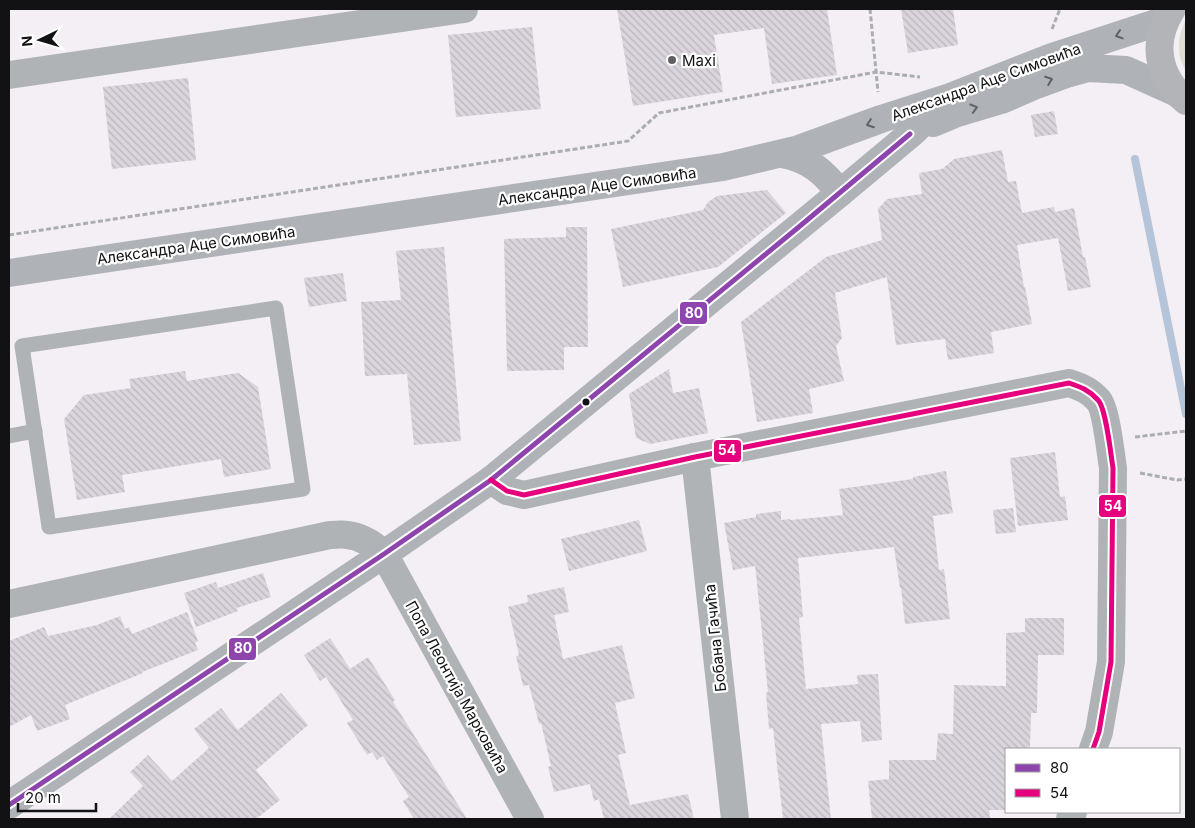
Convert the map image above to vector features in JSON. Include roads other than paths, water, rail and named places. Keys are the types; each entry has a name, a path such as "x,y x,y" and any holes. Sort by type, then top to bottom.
{"main road":[{"path":"1168,14 1160,35 1160,58 1168,80 1182,97"}],"street":[{"path":"9,75 464,9"},
{"name":"Александра Аце Симовића","path":"9,273 723,167 782,154 950,97 1168,14"},
{"name":"Александра Аце Симовића","path":"912,132 958,113 1004,99 1036,85 1088,68 1126,70 1182,97"},
{"path":"9,805 384,554 491,480 840,193 950,97"},
{"path":"782,154 796,156 814,165 827,176 840,193"},
{"path":"491,480 507,490 524,495 695,457 1068,383 1086,389 1100,402 1113,468 1112,662 1099,732 1093,748"},
{"name":"Бобана Гачића","path":"695,457 734,819"},
{"path":"9,604 330,535 348,534 375,545 384,554"},
{"name":"Попа Леонтија Марковића","path":"384,554 530,819"}],"lane":[{"path":"276,308 303,489 49,527 35,431 22,346 276,308"},
{"path":"9,436 35,431"}],"waterway":[{"path":"1135,159 1186,414"}],"place":[{"name":"Maxi","path":"672,60"}]}
